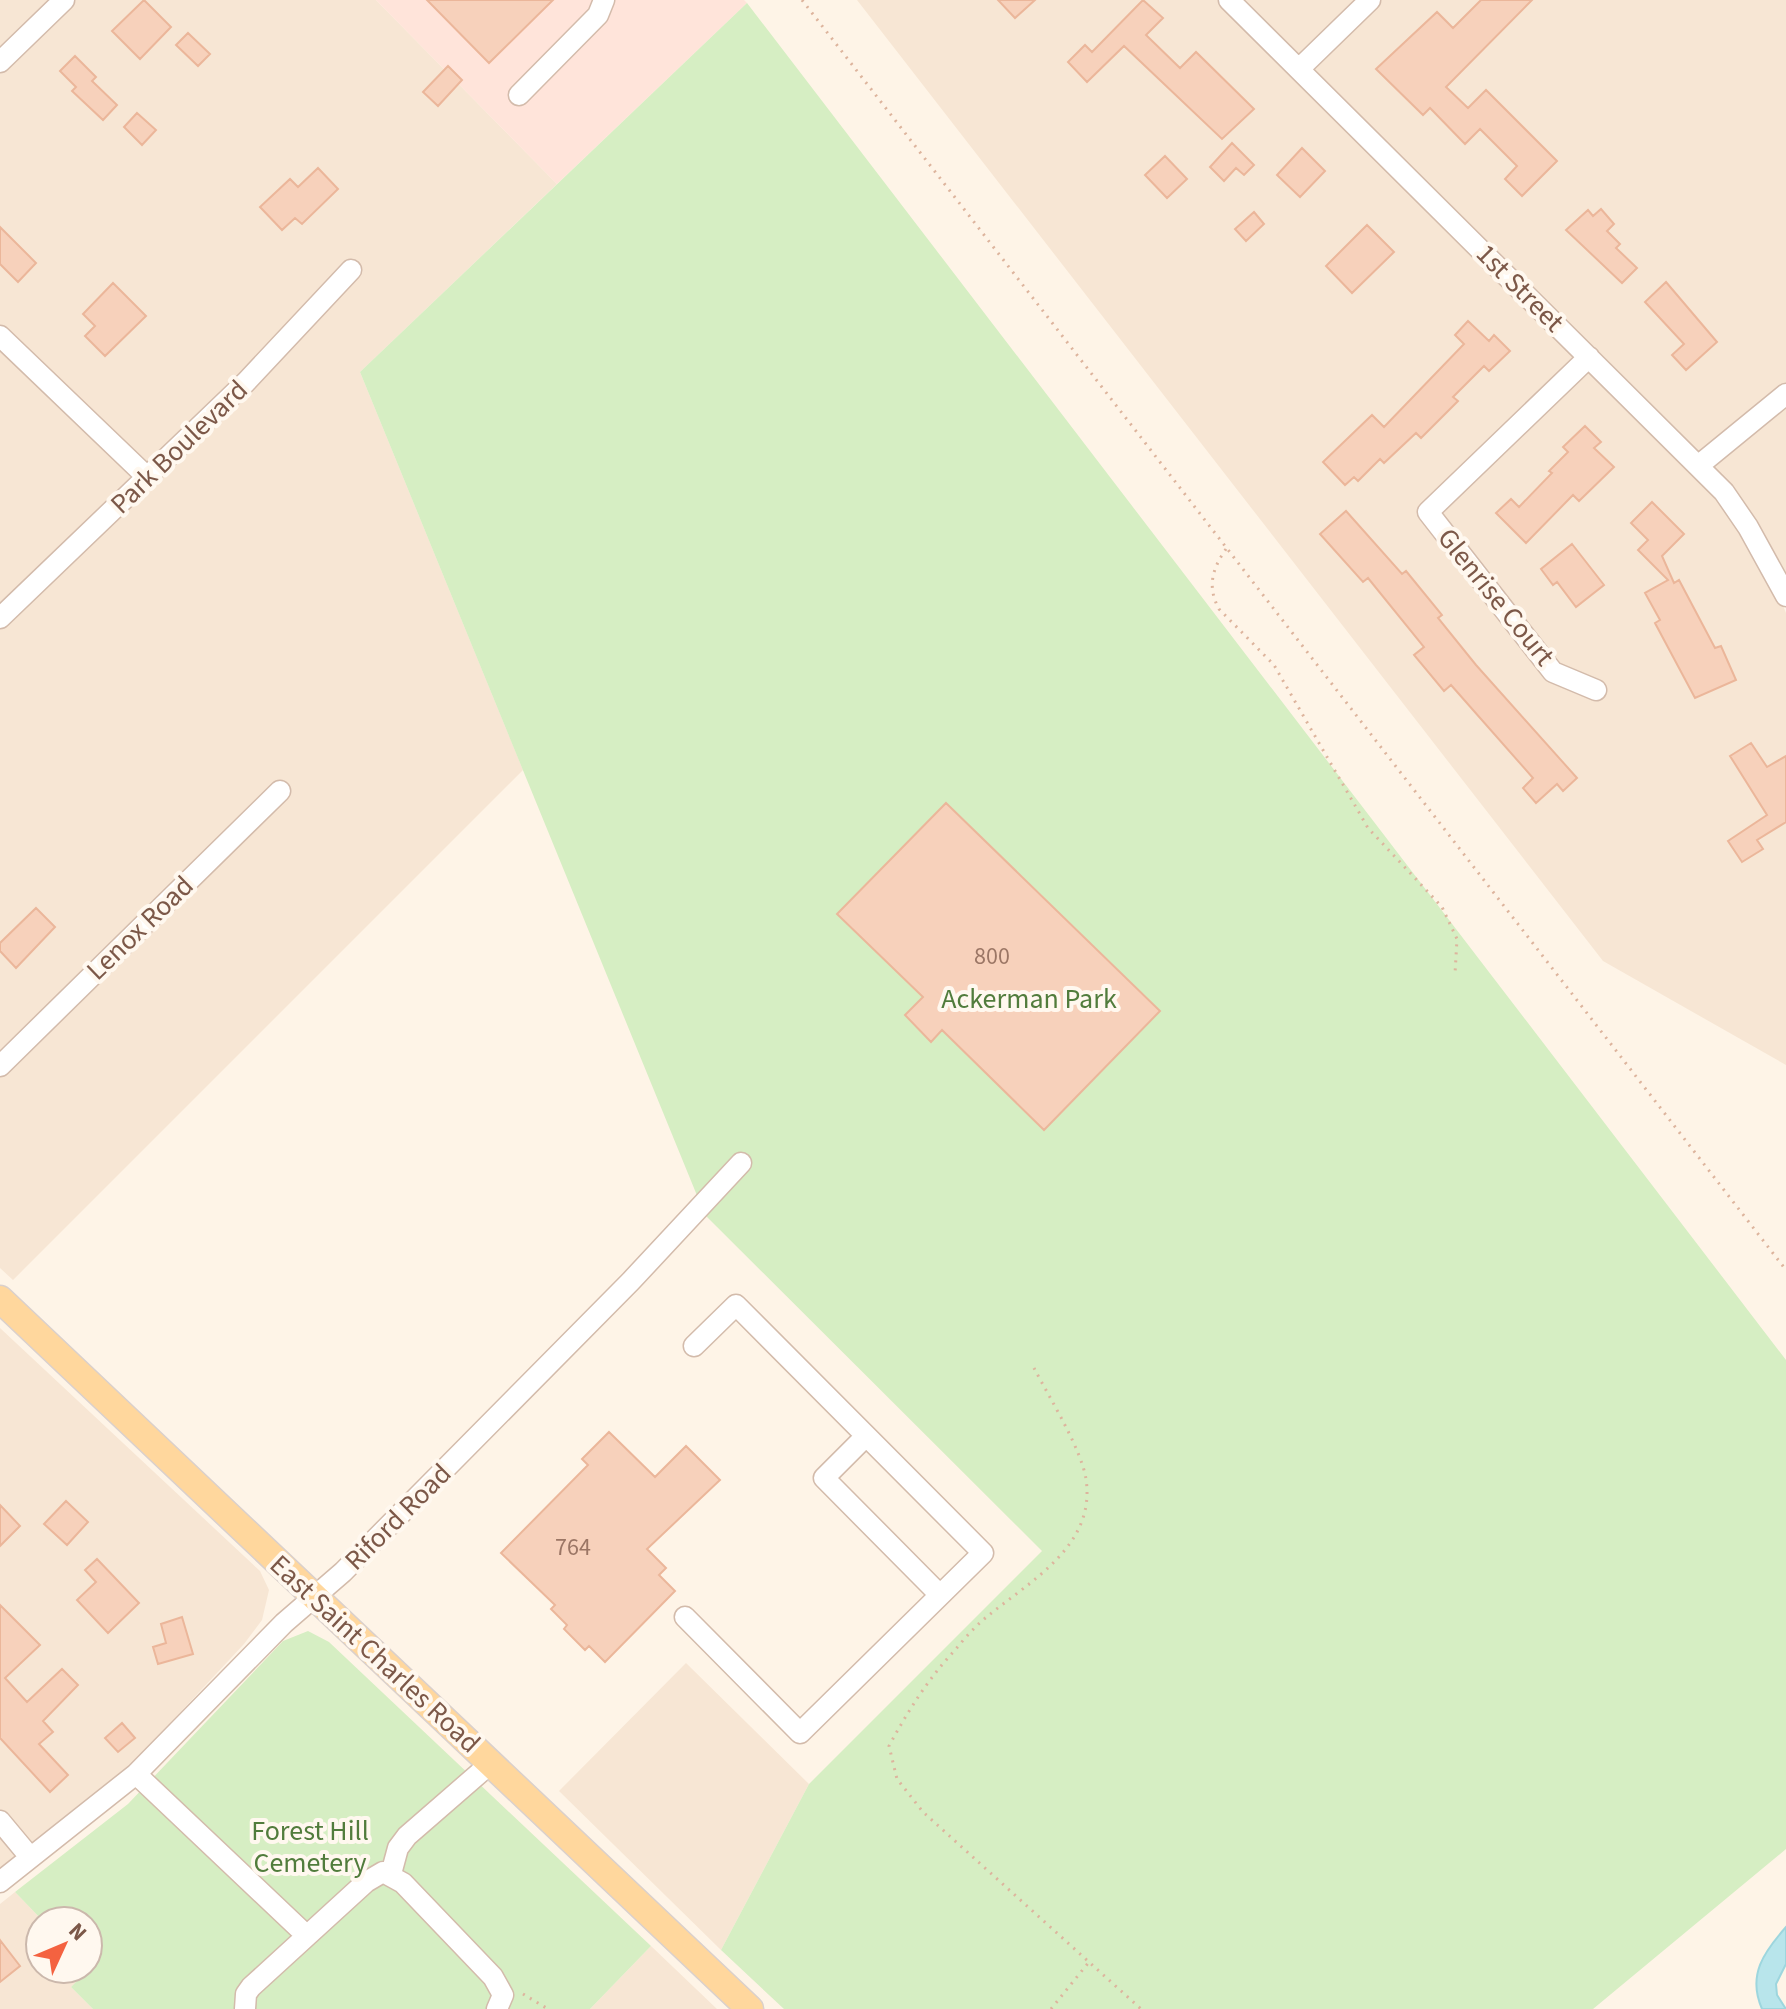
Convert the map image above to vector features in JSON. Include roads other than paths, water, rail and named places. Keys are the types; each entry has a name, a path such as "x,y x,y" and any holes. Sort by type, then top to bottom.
{"main road":[{"name":"East Saint Charles Road","path":"0,1299 750,2009"}],"street":[{"path":"0,62 64,0"},
{"path":"519,95 598,15 604,0"},
{"name":"1st Street","path":"1229,0 1724,492 1748,527 1786,596"},
{"path":"1300,68 1370,0"},
{"name":"Park Boulevard","path":"0,618 246,382 351,270"},
{"path":"0,336 146,476"},
{"name":"Glenrise Court","path":"1589,357 1428,512 1553,672 1596,690"},
{"path":"1698,466 1786,394"},
{"name":"Lenox Road","path":"0,1066 280,791"},
{"name":"Riford Road","path":"0,1882 136,1774 284,1623 315,1596 621,1292 741,1163"},
{"path":"685,1617 800,1733 983,1553 736,1305 694,1346"},
{"path":"865,1437 824,1478 940,1595"},
{"path":"391,1874 398,1848 407,1836 491,1763"},
{"path":"136,1774 306,1935"},
{"path":"0,1821 30,1857"},
{"path":"245,2009 246,1994 251,1987 306,1935 375,1875 391,1874 500,1987 502,2002 497,2009"}],"water":[{"path":"1786,1927 1786,1964 1776,1984 1777,1995 1786,2009 1762,2009 1756,1985 1757,1975 1765,1955"}],"park label":[{"name":"Ackerman Park","path":"1029,999"},
{"name":"Forest Hill Cemetery","path":"310,1847"}]}
